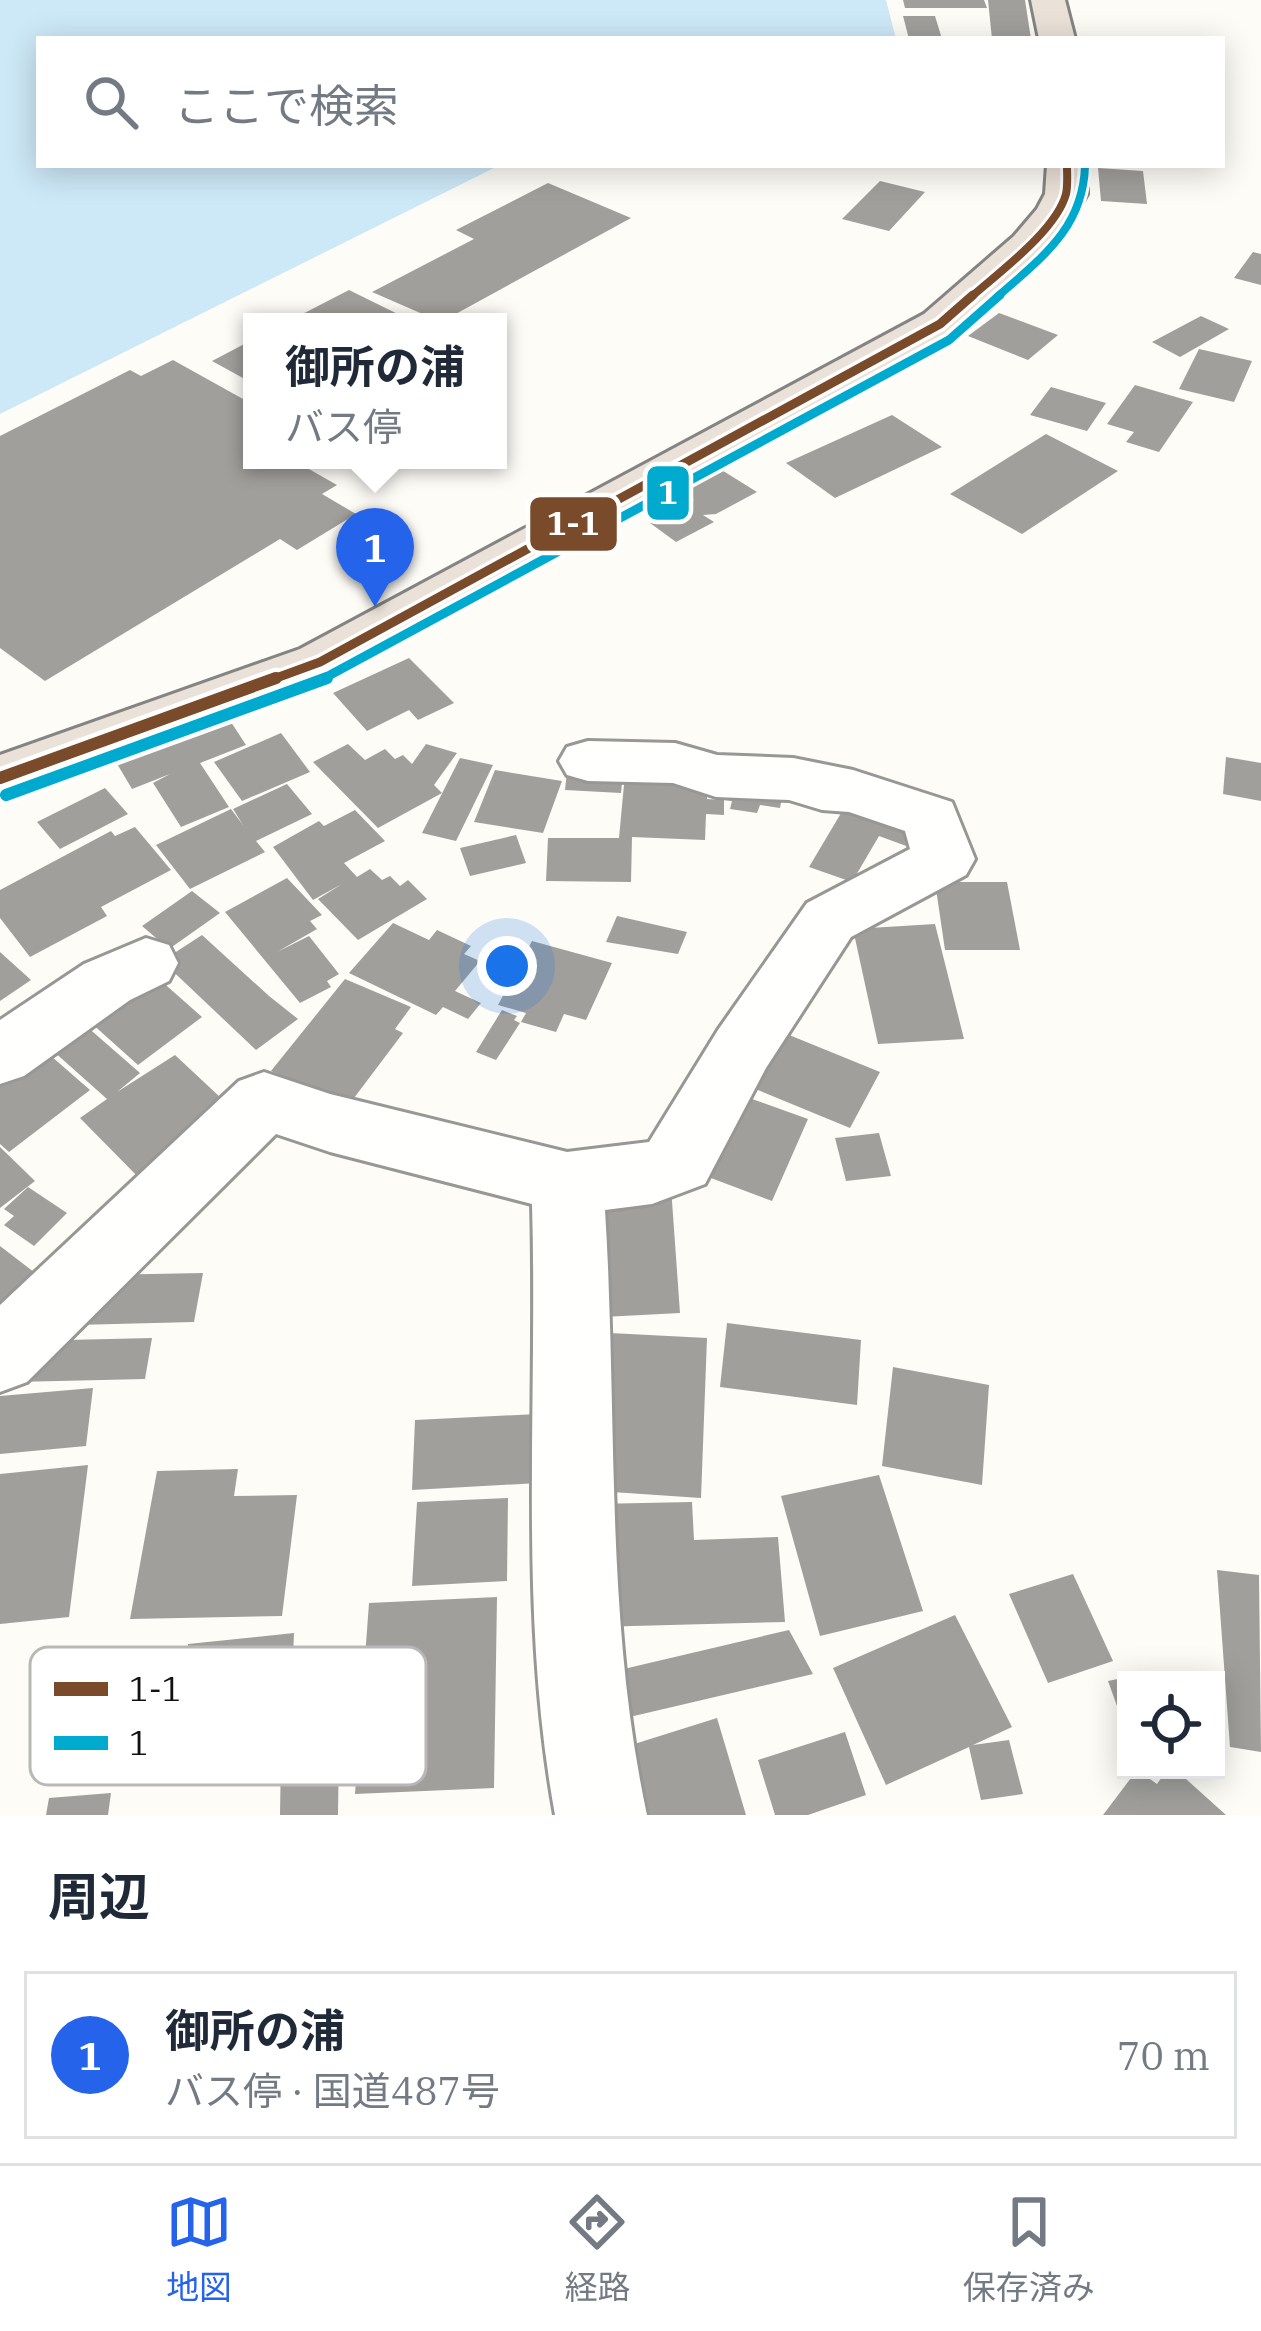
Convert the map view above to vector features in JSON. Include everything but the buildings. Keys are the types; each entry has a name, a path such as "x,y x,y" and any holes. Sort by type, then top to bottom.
{"highway":[{"path":"1048,0 1056,36"},
{"path":"0,778 320,662 920,335 956,310 1028,245 1066,194 1067,168"}],"street":[{"path":"0,1356 264,1101 330,1123 447,1148 567,1183 652,1172 680,1162 742,1049 829,920 944,859 931,817 853,791 823,789 793,779 716,776 675,763 588,761"},
{"path":"0,1056 107,982 146,963"},
{"path":"567,1183 573,1275 571,1612 586,1755 601,1815"}],"water":[{"path":"0,0 886,0 895,36 36,36 36,168 494,168 0,414"}],"transit line":[{"name":"1-1","path":"0,778 320,662 940,324 1029,245 1055,214 1066,194 1067,168"},
{"name":"1","path":"6,795 327,678 949,340 1041,258 1069,226 1084,198 1085,168"}],"place":[{"name":"御所の浦","path":"375,607"}]}
